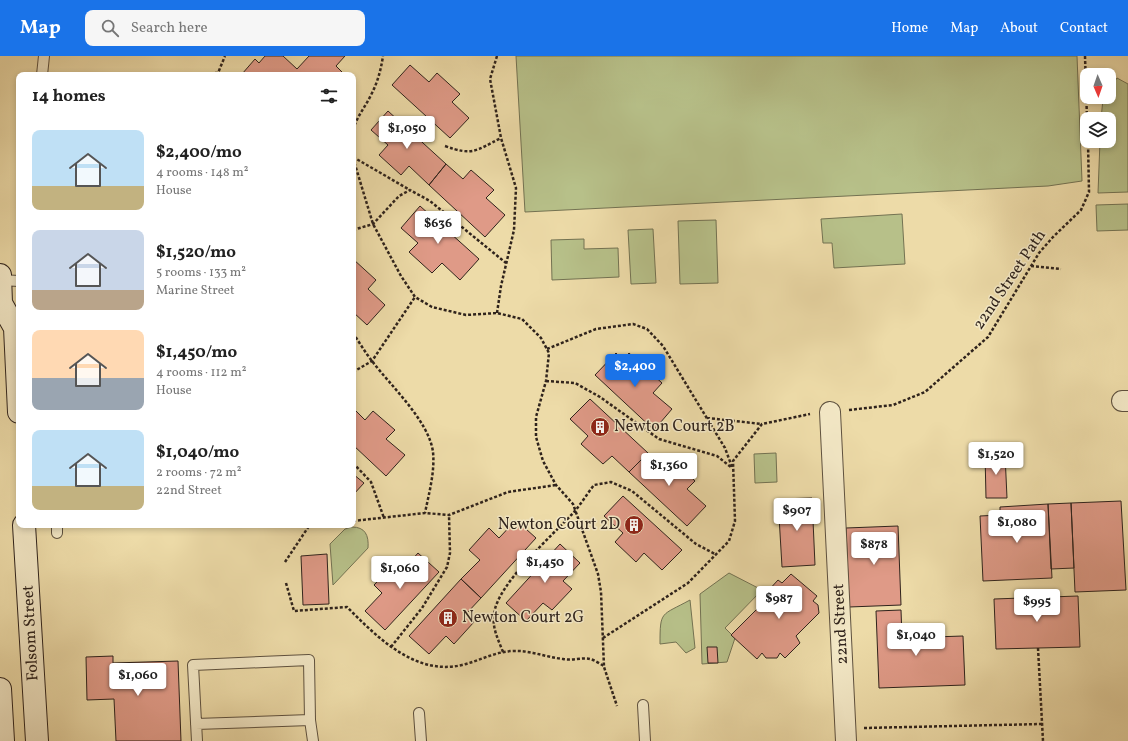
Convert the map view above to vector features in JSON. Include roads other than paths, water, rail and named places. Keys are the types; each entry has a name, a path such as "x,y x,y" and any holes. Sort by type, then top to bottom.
{"main road":[{"path":"0,275 0,303 15,328 16,349"},
{"name":"Folsom Street","path":"24,528 37,741"},
{"path":"0,689 3,741"}],"street":[{"name":"22nd Street","path":"830,412 846,735"}],"lane":[{"path":"42,72 44,56"},
{"path":"0,280 16,281"},
{"path":"197,741 193,665 309,660 310,720 312,741"},
{"path":"643,705 645,741"},
{"path":"419,713 421,741"},
{"path":"196,724 310,720"}],"place":[{"name":"Newton Court 2B","path":"600,427"},
{"name":"Newton Court 2D","path":"634,525"},
{"name":"Newton Court 2G","path":"448,618"}]}
